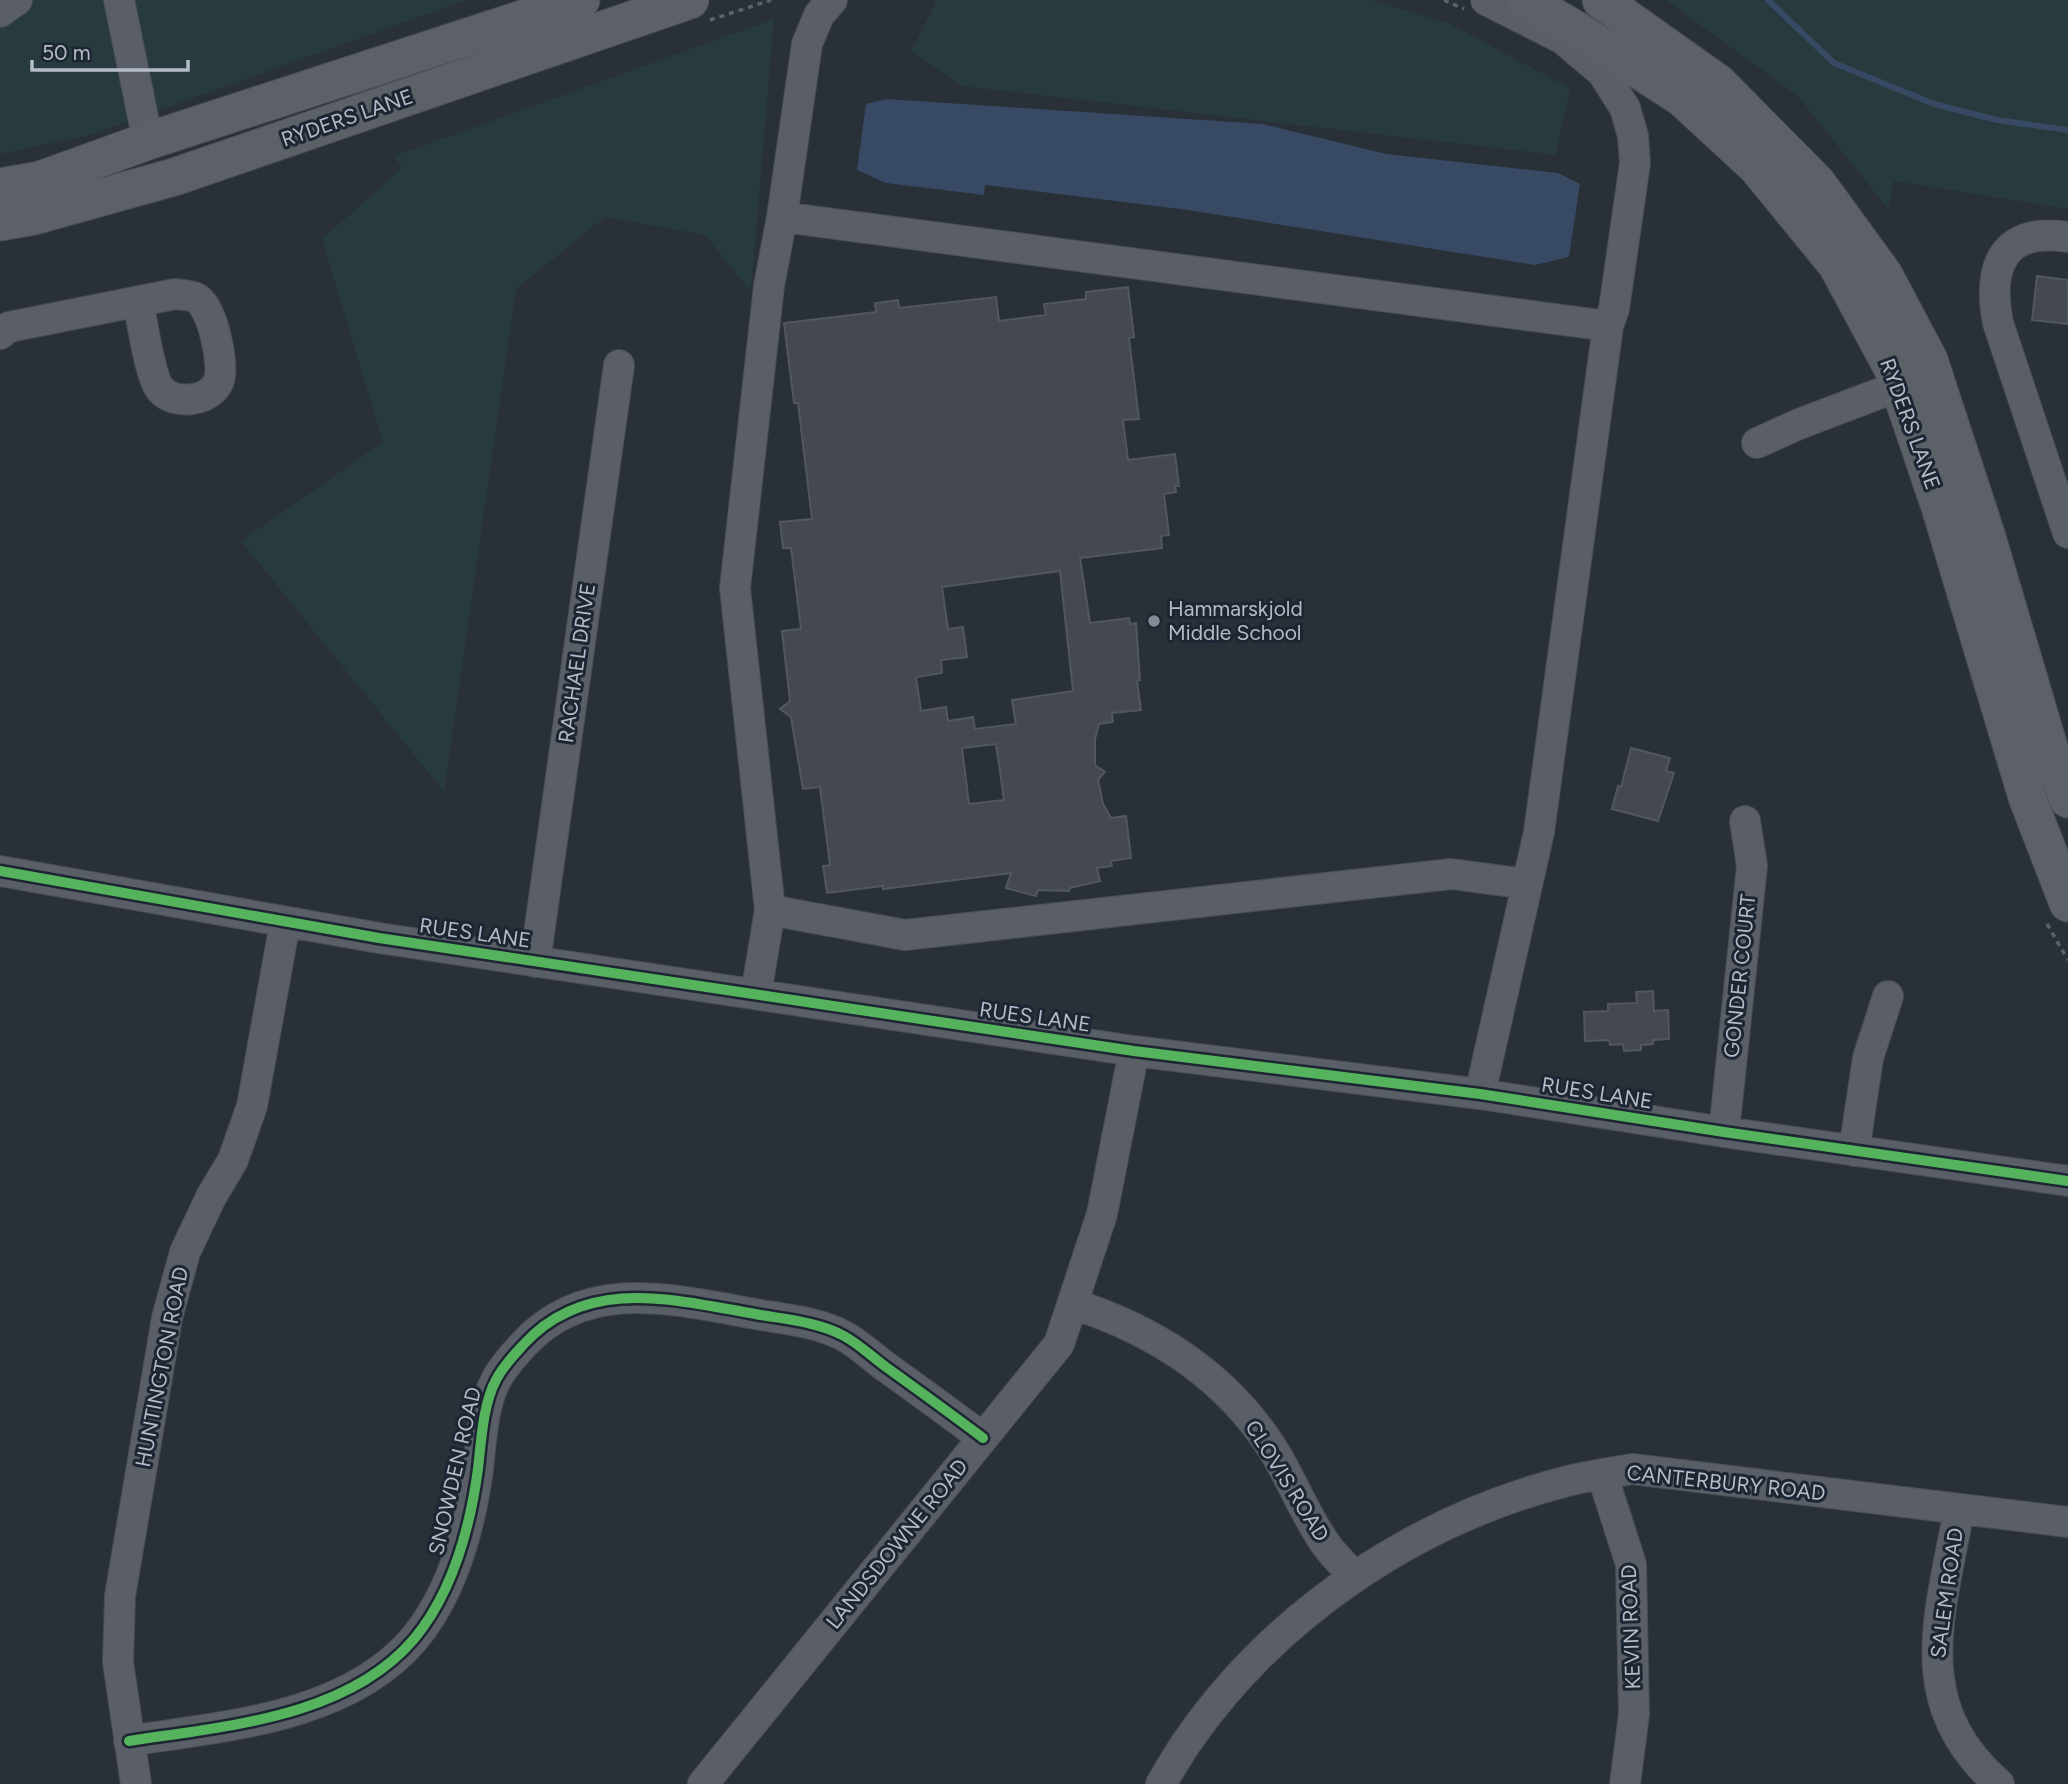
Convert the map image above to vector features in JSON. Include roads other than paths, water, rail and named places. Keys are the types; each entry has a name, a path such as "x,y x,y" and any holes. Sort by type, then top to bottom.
{"main road":[{"name":"RYDERS LANE","path":"0,187 40,180 148,141 581,0"},
{"name":"RYDERS LANE","path":"0,222 34,216 174,177 690,0"},
{"name":"RYDERS LANE","path":"1525,0 1681,97 1757,167 1837,265 1894,371 1940,507 2027,797 2068,904"},
{"name":"RYDERS LANE","path":"1601,0 1718,83 1817,183 1884,275 1929,360 1986,534 2051,754 2068,799"},
{"path":"2032,691 2068,726"}],"street":[{"path":"0,12 18,0"},
{"path":"119,0 148,141"},
{"path":"756,994 770,911 735,588 769,286 782,218 807,44 819,15 832,0"},
{"path":"1480,1094 1539,832 1608,326 1614,309 1635,163 1633,136 1625,108 1602,72 1563,40 1486,0"},
{"path":"782,218 1608,326"},
{"path":"2068,237 2038,235 2020,240 2006,249 1994,292 1998,323 2068,533"},
{"path":"0,334 9,327 138,301"},
{"name":"RACHAEL DRIVE","path":"535,962 619,365"},
{"path":"1757,443 1899,386"},
{"name":"GONDER COURT","path":"1724,1132 1752,866 1745,821"},
{"name":"RUES LANE","path":"0,871 285,923 535,962 1134,1051 1480,1094 2068,1181"},
{"path":"770,911 905,935 1451,874 1527,884"},
{"name":"HUNTINGTON ROAD","path":"136,1784 118,1662 120,1596 167,1318 185,1252 211,1197 233,1160 252,1106 285,923"},
{"path":"1854,1151 1868,1058 1888,996"},
{"name":"LANDSDOWNE ROAD","path":"703,1784 1059,1344 1102,1214 1134,1051"},
{"name":"SNOWDEN ROAD","path":"129,1741 261,1720 323,1701 370,1678 414,1640 443,1596 464,1541 475,1491 484,1421 495,1381 538,1328 578,1306 605,1299 670,1299 806,1324 844,1336 983,1438"},
{"name":"CLOVIS ROAD","path":"1073,1304 1138,1329 1179,1354 1226,1391 1271,1447 1326,1545 1355,1577"},
{"name":"CANTERBURY ROAD","path":"1161,1784 1217,1702 1264,1651 1317,1605 1355,1577 1434,1531 1497,1503 1564,1482 1632,1469 2068,1522"},
{"name":"KEVIN ROAD","path":"1602,1474 1631,1564 1634,1714 1625,1784"},
{"name":"SALEM ROAD","path":"1959,1509 1938,1631 1936,1666 1942,1700 1955,1732 1974,1760 1998,1784"}],"water":[{"path":"887,99 1263,124 1386,154 1558,173 1580,184 1569,257 1535,265 1188,210 985,185 984,195 886,183 857,170 866,104"}],"waterway":[{"path":"1768,0 1834,63 1934,104 1997,120 2068,130"}],"place":[{"name":"Hammarskjold Middle School","path":"1154,621"}]}
